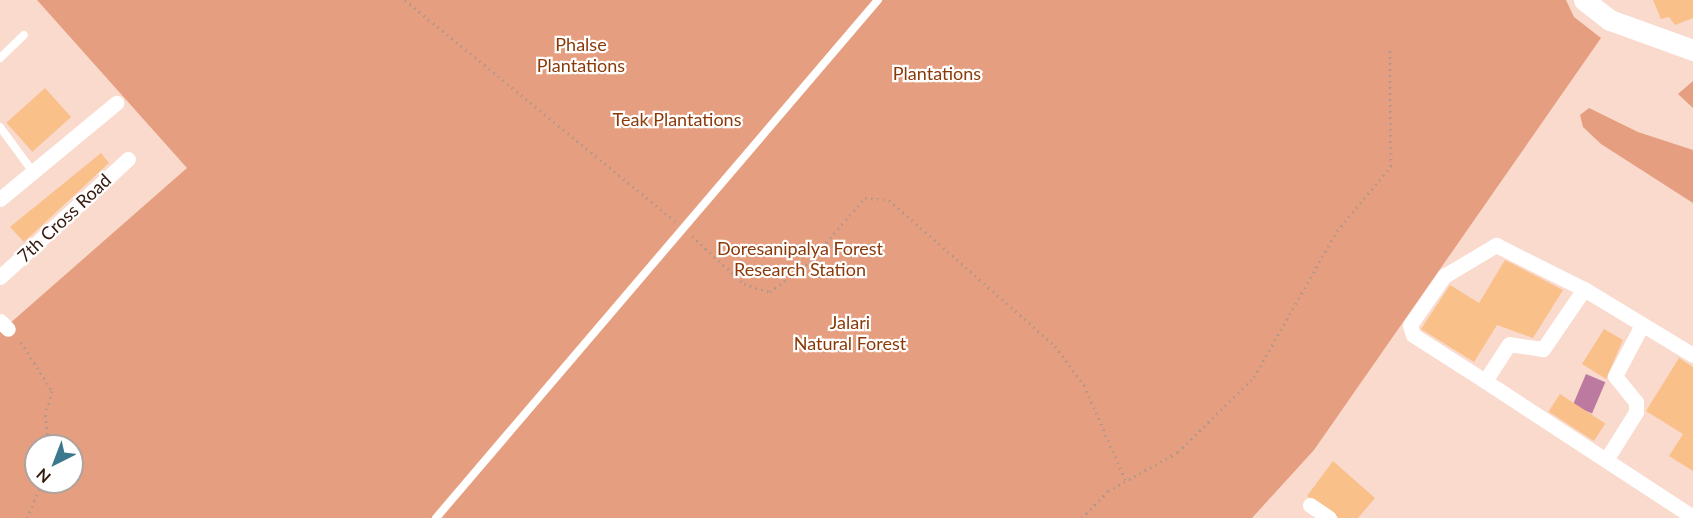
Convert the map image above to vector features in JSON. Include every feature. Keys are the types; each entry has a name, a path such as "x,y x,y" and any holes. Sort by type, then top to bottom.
{"street":[{"path":"1584,0 1610,20 1693,50"},
{"path":"0,199 116,103"},
{"name":"7th Cross Road","path":"0,277 128,159"},
{"path":"1693,355 1584,289 1496,245 1444,276 1410,331 1693,518"},
{"path":"1485,381 1509,344 1543,349 1584,289"},
{"path":"1606,460 1636,412 1636,402 1615,376 1642,325"},
{"path":"1310,504 1329,518"}],"lane":[{"path":"436,518 681,226 878,0"},
{"path":"0,58 24,35"},
{"path":"0,127 33,172"}],"path":[{"path":"405,0 681,226 744,284 770,292 806,265 865,198 889,200 1055,346 1084,385 1125,480"},
{"path":"1082,518 1125,480 1178,452 1254,378 1337,231 1390,166 1390,49"},
{"path":"21,342 52,391 45,415 47,434"},
{"path":"27,518 37,494"}],"green space":[{"name":"Doresanipalya Forest Research Station","path":"37,0 1566,0 1574,17 1601,38 1314,450 1252,518 0,518 0,332 187,168"},
{"path":"1693,81 1693,108 1678,94"},
{"path":"1589,108 1638,132 1693,150 1693,203 1601,144 1583,127 1580,115"}],"shaded area":[{"path":"1586,374 1605,382 1592,414 1573,405"}],"building":[{"path":"1653,0 1693,0 1693,18 1675,25 1669,17 1661,19"},
{"path":"45,88 71,117 32,152 6,123"},
{"path":"101,153 109,163 24,242 10,227"},
{"path":"1505,260 1563,290 1533,338 1497,325 1474,362 1421,329 1450,285 1479,303"},
{"path":"1604,329 1623,340 1606,379 1582,364"},
{"path":"1679,358 1693,367 1693,471 1669,456 1683,434 1646,411"},
{"path":"1560,394 1605,423 1594,441 1549,412"},
{"path":"1333,461 1375,498 1358,518 1339,518 1307,496"}],"park label":[{"name":"Phalse Plantations","path":"581,55"},
{"name":"Plantations","path":"937,73"},
{"name":"Teak Plantations","path":"677,119"},
{"name":"Jalari Natural Forest","path":"850,333"}]}
